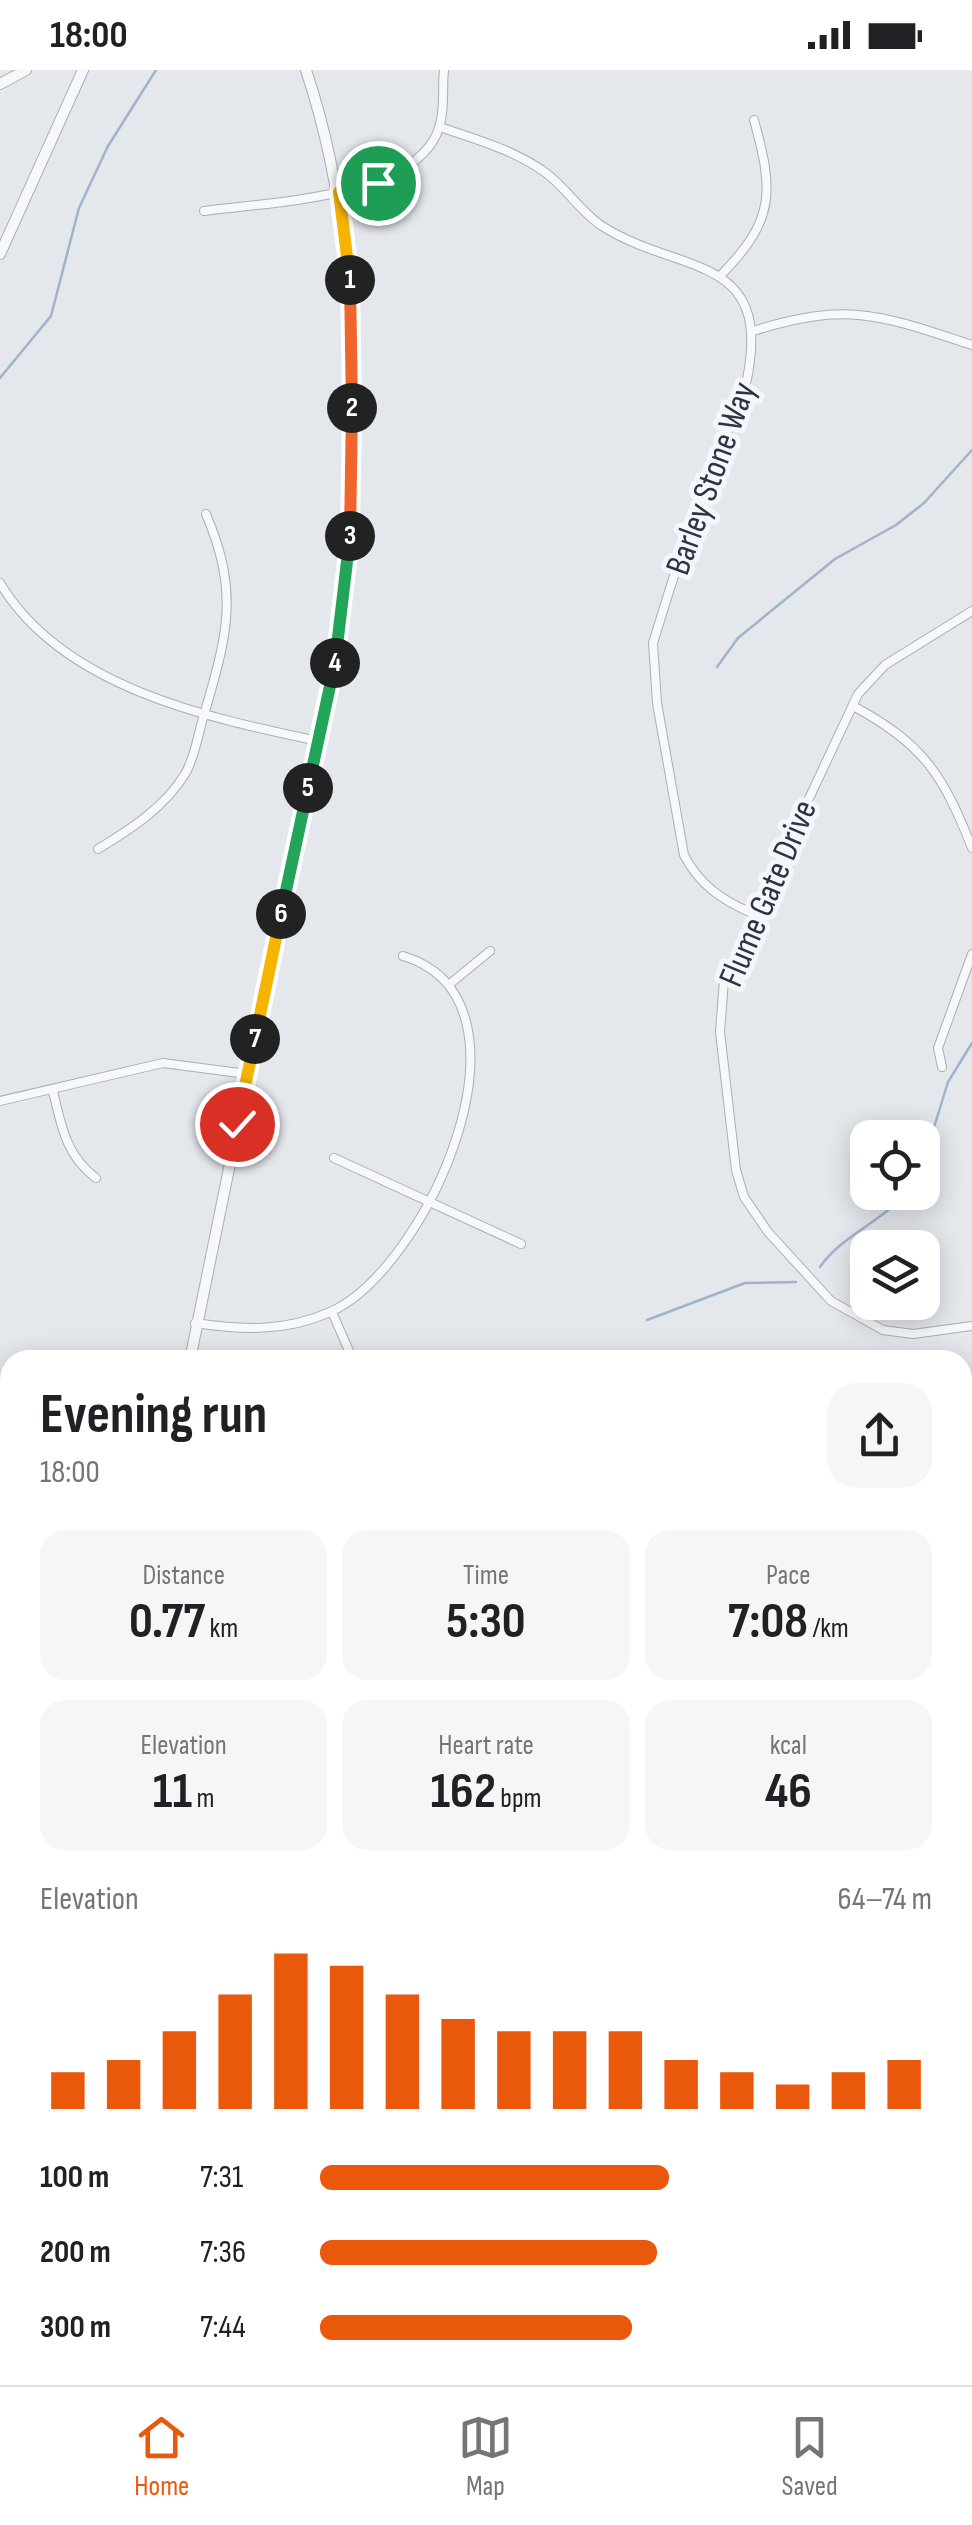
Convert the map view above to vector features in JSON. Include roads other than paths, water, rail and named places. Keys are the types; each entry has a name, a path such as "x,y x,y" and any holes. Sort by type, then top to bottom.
{"street":[{"path":"0,84 26,70"},
{"path":"0,254 83,70"},
{"path":"191,1350 346,594 352,378 350,285 339,192 326,132 306,70"},
{"path":"204,211 339,192 378,183 406,168 440,127 444,70"},
{"path":"440,127 516,154 535,165 586,214 619,236 721,275 740,256 767,211 768,176 754,120"},
{"name":"Barley Stone Way","path":"721,275 741,301 753,330 746,384 681,553 654,643 657,702 684,855 695,877 727,903 752,913"},
{"path":"753,330 814,314 851,311 882,315 972,345"},
{"path":"98,848 143,820 187,772 227,637 230,610 222,554 206,514"},
{"path":"0,583 31,623 78,658 142,691 204,714 318,741"},
{"name":"Flume Gate Drive","path":"972,610 884,665 868,680 752,913 724,980 720,1004 736,1170 744,1197 768,1232 831,1301 883,1330 913,1334 972,1326"},
{"path":"853,706 900,732 923,754 972,848"},
{"path":"451,984 490,951"},
{"path":"942,1066 938,1048 972,954"},
{"path":"195,1324 269,1328 332,1312 358,1296 392,1265 431,1203 460,1113 470,1055 467,1017 451,984 421,961 403,956"},
{"path":"0,1101 162,1064 247,1074"},
{"path":"53,1091 64,1139 82,1168 96,1178"},
{"path":"334,1158 521,1244"},
{"path":"332,1312 349,1350"}],"waterway":[{"path":"0,378 51,316 79,208 108,146 156,70"},
{"path":"717,667 738,638 835,559 896,525 924,503 972,450"},
{"path":"936,1120 948,1082 972,1043"},
{"path":"820,1267 839,1246 888,1210"},
{"path":"647,1320 745,1283 796,1282"}]}
